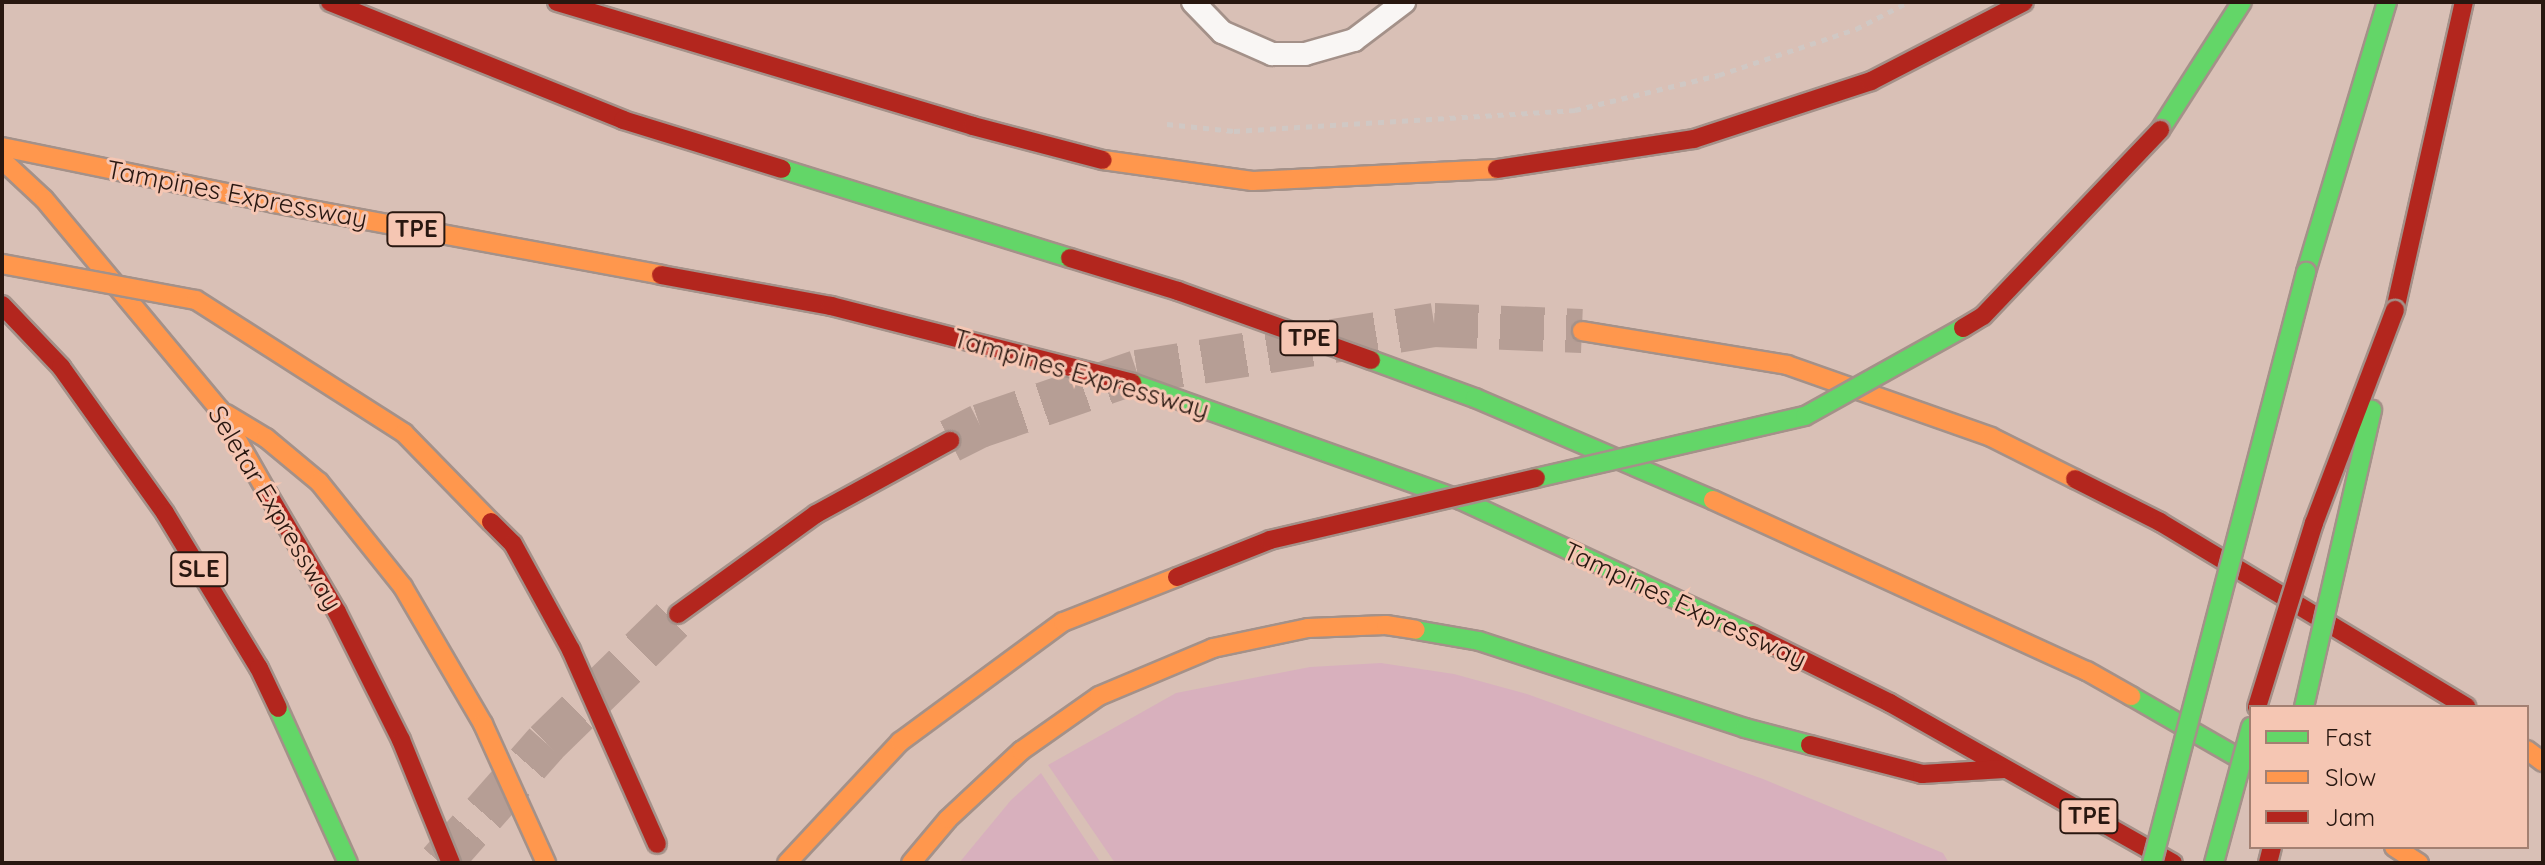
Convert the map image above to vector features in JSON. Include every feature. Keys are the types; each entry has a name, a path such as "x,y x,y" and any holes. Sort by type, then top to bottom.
{"main road":[{"name":"TPE","path":"330,2 623,120 1178,291 1475,398 1789,532 2087,671 2249,764"},
{"path":"557,2 973,126 1121,165 1253,181 1482,171 1694,139 1871,81 2024,2"},
{"path":"787,863 900,742 1063,622 1270,540 1805,416 1983,316 2160,130 2242,2"},
{"path":"2152,863 2306,272 2387,2"},
{"path":"2304,705 2464,2"},
{"name":"Tampines Expressway","path":"2,147 274,203 831,306 1134,384 1461,500 1753,635 1890,703 2173,863"},
{"name":"Seletar Expressway","path":"2,160 44,199 220,410 337,612 401,740 451,863"},
{"path":"2,264 196,300 404,433 513,544 571,650 657,844 662,863"},
{"name":"SLE","path":"2,305 61,367 165,513 259,668 318,791 348,863"},
{"path":"2258,705 2314,523 2395,310"},
{"path":"1582,331 1787,365 1991,437 2160,522 2464,705"},
{"path":"220,410 297,461 363,533 403,587 483,724 546,863"},
{"path":"678,614 816,514 950,441"},
{"path":"911,863 948,819 1021,751 1099,696 1213,648 1308,628 1386,625 1479,641 1745,728 1922,774 2004,769"},
{"path":"2214,863 2249,734"},
{"path":"2397,849 2419,863"}],"lane":[{"path":"1193,2 1222,32 1272,54 1305,54 1354,40 1404,2"}],"shaded area":[{"path":"1381,663 1454,674 1527,694 1763,779 1943,853 1949,863 1115,863 1048,765 1176,693 1310,667"},
{"path":"1041,773 1101,863 959,863 1011,800"}],"tunnel":[{"path":"950,441 980,426 1137,372 1434,325 1582,331"},
{"path":"440,863 546,743 678,614"}],"traffic: fast":[{"path":"2160,130 2242,2"},
{"path":"2306,272 2387,2"},
{"path":"782,169 1070,258"},
{"path":"2152,863 2306,272"},
{"path":"1536,478 1805,416 1963,328"},
{"path":"1371,360 1475,398 1713,500"},
{"path":"1132,383 1461,500 1753,635"},
{"path":"2304,705 2372,410"},
{"path":"1416,630 1479,641 1745,728 1810,745"},
{"path":"2131,696 2249,764"},
{"path":"278,708 348,863"},
{"path":"2214,863 2249,734"}],"traffic: slow":[{"path":"2,147 274,203 661,275"},
{"path":"2,160 44,199 220,410 268,494"},
{"path":"1103,160 1253,181 1497,169"},
{"path":"2,264 196,300 404,433 491,522"},
{"path":"1582,331 1787,365 1991,437 2075,479"},
{"path":"226,414 266,438 319,482 403,587 483,724 546,863"},
{"path":"1713,500 2087,671 2131,696"},
{"path":"787,863 900,742 1063,622 1177,577"},
{"path":"911,863 948,819 1021,751 1099,696 1213,648 1308,628 1386,625 1416,630"},
{"path":"2529,752 2543,762"},
{"path":"2397,849 2419,863"}],"traffic: jam":[{"path":"330,2 623,120 782,169"},
{"path":"557,2 973,126 1103,160"},
{"path":"1497,169 1694,139 1871,81 2024,2"},
{"path":"2395,310 2464,2"},
{"path":"1963,328 1983,316 2160,130"},
{"path":"1070,258 1178,291 1371,360"},
{"path":"661,275 831,306 1132,383"},
{"path":"2,305 61,367 165,513 259,668 278,708"},
{"path":"2258,705 2314,523 2395,310"},
{"path":"678,614 816,514 950,441"},
{"path":"1177,577 1270,540 1536,478"},
{"path":"2075,479 2160,522 2464,705"},
{"path":"268,494 337,612 401,740 451,863"},
{"path":"491,522 513,544 571,650 657,844"},
{"path":"1753,635 1890,703 2173,863"},
{"path":"1810,745 1922,774 2004,769"},
{"path":"2268,863 2272,849"}]}
